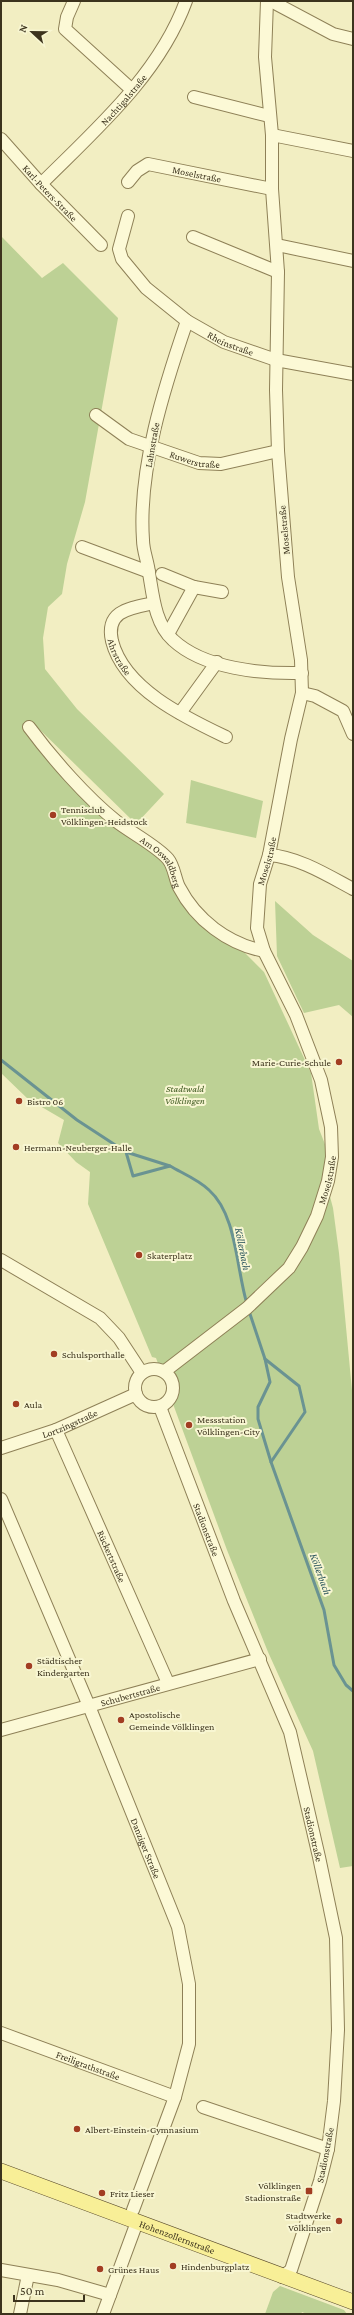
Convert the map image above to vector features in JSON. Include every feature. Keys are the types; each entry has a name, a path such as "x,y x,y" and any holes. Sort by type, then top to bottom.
{"main road":[{"name":"Hohenzollernstraße","path":"1,2171 135,2216 267,2271 353,2302"}],"street":[{"path":"74,1 67,17 65,28 131,89"},
{"name":"Nachtigalstraße","path":"41,184 131,89 164,47 178,22 186,1"},
{"name":"Moselstraße","path":"165,1371 247,1308 289,1268 302,1247 317,1216 328,1181 332,1157 331,1127 325,1094 312,1054 296,1015 264,951 257,928 257,901 260,884 269,855 291,739 302,693 302,674 288,577 278,451 276,360 278,245 272,189 272,135 269,116 265,57 267,1"},
{"path":"271,1 333,34 353,39"},
{"path":"194,97 269,116"},
{"path":"272,135 353,151"},
{"name":"Karl-Peters-Straße","path":"1,139 41,184 101,245"},
{"name":"Moselstraße","path":"128,182 138,170 148,164 272,189"},
{"name":"Rheinstraße","path":"128,216 119,248 122,259 129,270 162,302 187,321 224,342 276,360 353,374"},
{"path":"193,237 278,272"},
{"path":"278,245 353,261"},
{"name":"Lahnstraße","path":"187,321 161,397 151,447 144,497 142,541 154,603 160,621 168,634 193,654 249,671 302,674"},
{"name":"Ruwerstraße","path":"96,415 129,439 199,463 221,464 278,451"},
{"path":"82,547 149,572"},
{"path":"162,574 194,587 222,592"},
{"path":"168,634 194,587"},
{"name":"Ahrstraße","path":"154,603 126,609 117,615 112,623 111,636 114,649 124,667 150,694 180,713 226,737"},
{"path":"180,713 217,662"},
{"path":"302,693 315,696 348,709 353,734"},
{"name":"Am Oswaldberg","path":"29,727 50,754 115,820 168,859 179,888 196,913 224,937 252,949 264,951"},
{"path":"269,855 282,856 297,862 353,889"},
{"path":"1,1260 100,1318 119,1338 142,1373"},
{"path":"149,1369 165,1371 172,1380 174,1390 169,1400 160,1406 150,1407 142,1402 136,1394 135,1386 142,1373 149,1369"},
{"name":"Lortzingstraße","path":"1,1448 56,1430 136,1394"},
{"name":"Stadionstraße","path":"160,1406 234,1601 290,1732 336,1938 338,2030 334,2101 328,2149 320,2181 291,2270 282,2276"},
{"name":"Rückertstraße","path":"56,1430 168,1683"},
{"name":"Danziger Straße","path":"1,1499 89,1706 178,1927 189,1984 189,2044 175,2097 103,2314"},
{"name":"Schubertstraße","path":"1,1730 260,1659"},
{"name":"Freiligrathstraße","path":"1,2033 175,2097"},
{"path":"203,2107 328,2149"},
{"path":"1,2270 99,2290 110,2295"},
{"path":"20,2314 28,2275"}],"green space":[{"name":"Stadtwald Völklingen","path":"1,236 42,278 63,263 118,318 85,502 67,564 62,594 48,607 43,638 45,669 77,709 164,794 136,824 34,724 26,722 115,820 168,859 179,887 264,972 311,1073 319,1129 328,1152 324,1174 333,1208 339,1253 353,1401 353,1866 340,1868 313,1751 268,1652 227,1550 156,1358 152,1357 88,1204 90,1172 76,1162 58,1143 64,1120 28,1099 1,1073"},
{"path":"191,780 263,801 256,838 186,823"},
{"path":"275,901 313,935 353,961 353,1017 339,1005 304,1013 277,956"},
{"path":"280,2286 344,2310 347,2314 307,2314 302,2312 301,2314 265,2314 273,2292"}],"waterway":[{"name":"Köllerbach","path":"1,1060 77,1120 126,1152 133,1176 170,1166 205,1186 218,1201 225,1213 234,1243 247,1304"},
{"name":"Köllerbach","path":"126,1152 170,1166"},
{"name":"Köllerbach","path":"249,1311 265,1359 299,1386 305,1412 271,1462 324,1610 334,1665 346,1685 353,1691"},
{"name":"Köllerbach","path":"265,1359 270,1382 258,1407 258,1419 271,1462"}],"place":[{"name":"Tennisclub Völklingen-Heidstock","path":"53,815"},
{"name":"Marie-Curie-Schule","path":"339,1062"},
{"name":"Bistro 06","path":"19,1101"},
{"name":"Hermann-Neuberger-Halle","path":"16,1147"},
{"name":"Skaterplatz","path":"139,1255"},
{"name":"Schulsporthalle","path":"54,1354"},
{"name":"Aula","path":"16,1404"},
{"name":"Messstation Völklingen-City","path":"189,1425"},
{"name":"Städtischer Kindergarten","path":"29,1666"},
{"name":"Apostolische Gemeinde Völklingen","path":"121,1720"},
{"name":"Albert-Einstein-Gymnasium","path":"77,2129"},
{"name":"Völklingen Stadionstraße","path":"309,2191"},
{"name":"Fritz Lieser","path":"102,2193"},
{"name":"Stadtwerke Völklingen","path":"339,2221"},
{"name":"Hindenburgplatz","path":"173,2266"},
{"name":"Grünes Haus","path":"100,2269"}]}
